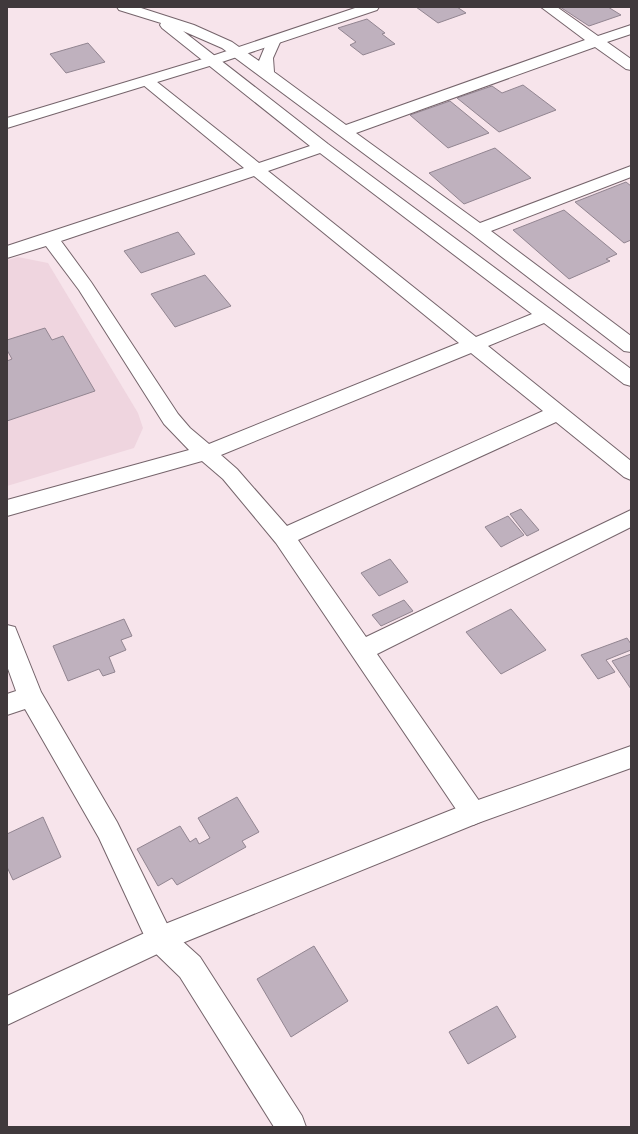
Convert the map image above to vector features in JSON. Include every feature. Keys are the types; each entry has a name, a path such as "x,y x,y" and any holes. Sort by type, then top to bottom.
{"street":[{"path":"124,7 195,29 232,49 478,230 631,346"},
{"path":"7,111 232,49 339,7"},
{"path":"232,49 274,40 372,7"},
{"path":"548,7 631,66"},
{"path":"160,19 206,57 322,147 631,379"},
{"path":"343,132 596,41 631,30"},
{"path":"266,74 266,58 274,40"},
{"path":"7,123 147,81 206,57"},
{"path":"147,81 631,472"},
{"path":"7,252 50,240 322,147"},
{"path":"478,230 631,171"},
{"path":"50,240 85,286 171,420 183,433 230,474 284,537 473,813"},
{"path":"7,508 206,453 547,315"},
{"path":"284,537 557,412"},
{"path":"362,650 631,518"},
{"path":"7,634 30,696 108,830 160,939 190,967 291,1127"},
{"path":"7,705 30,696"},
{"path":"7,1011 160,939 473,813 631,757"}],"shaded area":[{"path":"18,257 48,263 138,413 143,428 134,448 7,486 7,260"}],"building":[{"path":"416,7 457,7 466,13 438,23"},
{"path":"560,7 608,7 621,15 589,26"},
{"path":"367,19 385,33 382,34 395,44 363,55 350,45 356,42 338,28"},
{"path":"88,43 105,62 66,73 50,54"},
{"path":"523,85 556,110 499,132 457,98 492,86 502,93"},
{"path":"450,101 489,133 448,148 410,115"},
{"path":"495,148 531,178 464,204 429,173"},
{"path":"626,182 631,186 631,240 624,243 575,202"},
{"path":"564,210 617,254 606,259 610,261 569,279 513,230"},
{"path":"178,232 195,254 141,273 124,251"},
{"path":"205,275 231,306 175,327 151,294"},
{"path":"45,328 52,340 63,336 95,391 7,421 7,361 12,359 7,350 7,340"},
{"path":"521,509 539,530 527,536 510,514"},
{"path":"508,516 524,535 501,547 485,527"},
{"path":"390,559 408,582 379,596 361,573"},
{"path":"404,600 413,611 381,626 372,615"},
{"path":"511,609 546,650 501,674 466,632"},
{"path":"124,619 132,636 121,640 126,650 109,657 115,672 103,676 99,669 68,681 53,646"},
{"path":"627,638 631,644 631,650 606,660 615,672 598,679 581,655"},
{"path":"631,654 631,689 612,661"},
{"path":"237,797 259,832 242,841 246,847 177,885 172,878 158,886 137,849 180,826 190,842 196,838 199,844 210,838 198,818"},
{"path":"43,817 61,857 13,880 7,867 7,834"},
{"path":"314,946 348,1001 291,1037 257,979"},
{"path":"497,1006 516,1037 468,1064 449,1032"}]}
